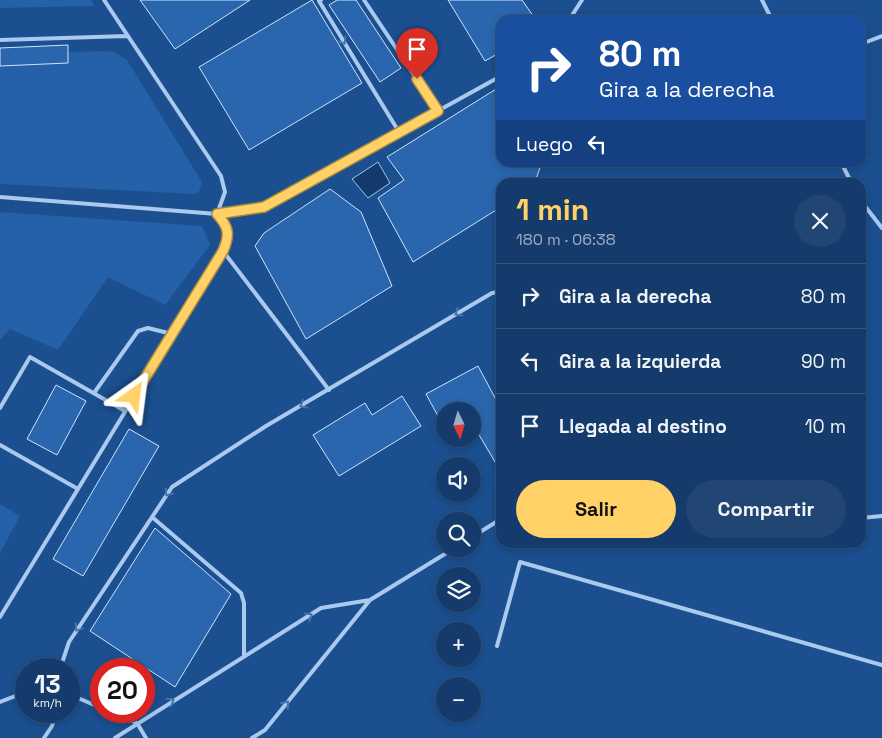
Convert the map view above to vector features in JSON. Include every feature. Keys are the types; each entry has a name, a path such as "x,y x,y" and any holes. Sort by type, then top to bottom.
{"lane":[{"path":"104,0 221,176 225,192 217,214"},
{"path":"321,0 319,1 399,132"},
{"path":"364,0 438,111"},
{"path":"572,15 582,0"},
{"path":"762,0 770,15"},
{"path":"0,40 127,36"},
{"path":"866,42 882,36"},
{"path":"0,197 217,214 264,207 496,79"},
{"path":"866,207 882,228"},
{"path":"0,617 223,251 228,238 227,226 217,214"},
{"path":"223,251 329,390"},
{"path":"64,658 69,642 172,486 266,426 492,293 496,293"},
{"path":"94,393 138,331 148,328 172,334"},
{"path":"0,408 30,356 125,411"},
{"path":"0,445 78,489"},
{"path":"866,518 882,516"},
{"path":"152,518 241,593 244,603 244,656"},
{"path":"481,531 496,522"},
{"path":"252,738 265,730 370,600 440,557"},
{"path":"497,646 520,562 882,665"},
{"path":"155,712 322,608 370,600"},
{"path":"0,702 15,696"},
{"path":"44,738 53,723"},
{"path":"115,738 137,723 146,738"}],"shaded area":[{"path":"0,0 91,0 94,6 0,8"},
{"path":"114,52 127,60 202,182 199,192 194,194 0,184 0,55"},
{"path":"378,162 390,183 368,198 352,179"},
{"path":"0,212 202,226 210,245 165,305 108,277 58,350 10,329 0,340"},
{"path":"0,504 20,516 0,553"}],"building":[{"path":"140,0 250,0 175,49"},
{"path":"312,0 362,83 249,150 199,67"},
{"path":"337,0 356,0 401,68 380,82 329,5"},
{"path":"448,0 522,0 532,15 496,15 496,55 485,61"},
{"path":"68,45 68,63 0,66 0,48"},
{"path":"496,89 496,167 540,167 536,178 496,178 496,210 413,262 378,198 404,180 387,157"},
{"path":"330,189 361,212 392,286 306,339 255,246 264,233"},
{"path":"478,366 496,400 496,464 481,438 481,402 436,402 436,412 426,394"},
{"path":"56,385 86,401 57,455 27,439"},
{"path":"402,396 421,426 339,476 313,435 365,403 372,415"},
{"path":"129,429 159,446 83,576 53,559"},
{"path":"155,528 231,594 175,687 155,674 155,658 131,658 90,631"}],"route":[{"path":"134,396 223,251 228,238 227,226 217,214 264,207 438,111 417,79"}]}
